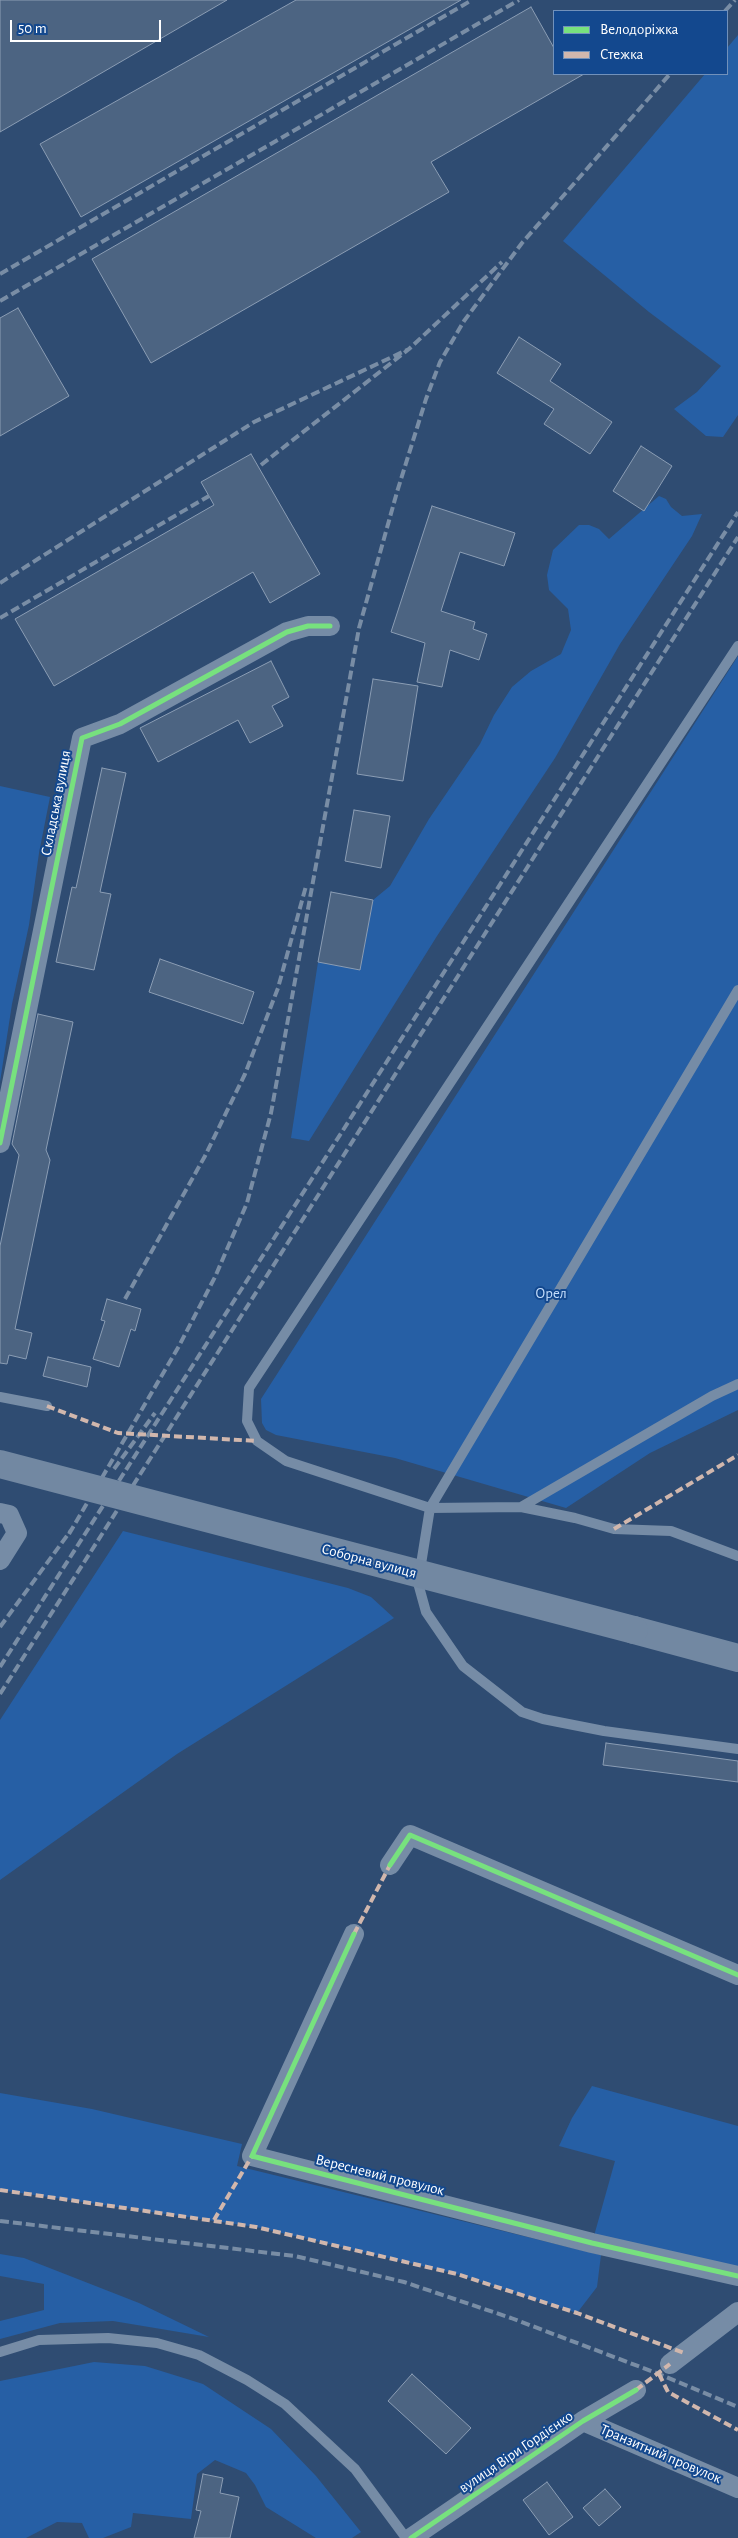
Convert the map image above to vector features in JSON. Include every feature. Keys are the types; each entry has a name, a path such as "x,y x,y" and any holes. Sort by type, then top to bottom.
{"main road":[{"name":"Соборна вулиця","path":"0,1464 738,1658"}],"street":[{"name":"Складська вулиця","path":"0,1142 82,738 120,724 288,632 308,626 330,626"},
{"path":"0,1512 9,1515 17,1533 0,1560"},
{"path":"390,1865 410,1834 738,1975"},
{"name":"Вересневий провулок","path":"354,1934 252,2156 592,2243 738,2276"},
{"path":"670,2364 738,2312"},
{"name":"вулиця Віри Гордієнко","path":"411,2538 583,2421 636,2390"},
{"name":"Транзитний провулок","path":"583,2421 738,2488"}],"lane":[{"path":"738,646 249,1388 246,1421 257,1441 286,1461 430,1508 521,1506 614,1529 671,1531 738,1556"},
{"path":"738,990 430,1508 418,1583 426,1612 463,1666 522,1712 543,1719 604,1731 738,1749"},
{"path":"521,1506 712,1396 738,1384"},
{"path":"0,1397 47,1406"},
{"path":"0,2352 39,2340 108,2338 157,2343 199,2355 247,2380 285,2404 355,2469 406,2538"}],"green space":[{"path":"738,35 738,415 723,437 706,436 674,409 697,392 721,366 649,312 563,241 704,75 728,75 728,47"},
{"path":"659,496 666,499 671,507 682,516 702,514 692,536 620,644 555,758 437,936 309,1141 291,1138 318,962 360,970 373,900 390,886 429,819 480,744 494,715 512,687 531,671 561,654 571,630 568,609 549,590 547,575 553,550 579,525 589,525 599,529 609,539"},
{"name":"Орел","path":"738,656 738,1410 650,1453 566,1508 395,1458 276,1435 266,1430 262,1423 261,1399"},
{"path":"0,786 50,797 39,853 29,925 12,1004 0,1082"},
{"path":"123,1531 348,1588 371,1597 394,1618 177,1754 0,1880 0,1720"},
{"path":"592,2086 738,2126 738,2276 592,2243 615,2161 559,2146 572,2118"},
{"path":"0,2093 92,2109 242,2144 237,2166 601,2255 597,2287 577,2313 457,2274 256,2227 0,2190"},
{"path":"0,2254 24,2258 139,2303 209,2337 113,2321 60,2323 0,2339 0,2321 44,2310 44,2284 0,2276"},
{"path":"94,2362 145,2366 203,2384 271,2429 316,2476 361,2532 352,2538 316,2538 266,2507 255,2485 246,2473 215,2460 197,2474 191,2519 133,2513 131,2527 103,2538 89,2538 82,2523 57,2522 26,2538 0,2538 0,2381"}],"building":[{"path":"0,0 227,0 0,132"},
{"path":"296,0 461,0 81,217 40,144"},
{"path":"531,7 553,46 553,75 582,75 431,162 449,192 151,363 92,259"},
{"path":"18,308 69,396 0,436 0,318"},
{"path":"519,337 561,364 550,381 612,422 590,454 544,424 554,409 497,373"},
{"path":"641,446 672,466 644,511 613,491"},
{"path":"251,454 320,574 270,603 253,572 54,686 15,619 214,505 201,482"},
{"path":"432,506 515,533 504,566 460,552 441,611 475,622 473,629 487,634 479,660 450,650 442,687 417,682 425,643 391,632"},
{"path":"271,661 289,697 272,706 283,726 250,743 238,720 158,762 140,728"},
{"path":"373,679 418,686 403,781 357,774"},
{"path":"102,768 126,773 100,892 111,894 94,970 56,962 72,887 76,888"},
{"path":"354,810 390,816 381,868 345,861"},
{"path":"331,892 373,900 360,970 318,962"},
{"path":"160,959 254,992 243,1024 149,992"},
{"path":"38,1014 73,1022 46,1150 50,1160 15,1329 32,1333 26,1359 9,1355 7,1364 0,1363 0,1246 19,1155 12,1144"},
{"path":"107,1299 141,1309 135,1331 131,1329 119,1367 93,1359 105,1321 101,1320"},
{"path":"48,1357 91,1367 87,1387 43,1376"},
{"path":"606,1743 738,1761 738,1782 603,1765"},
{"path":"412,2374 471,2428 446,2454 388,2401"},
{"path":"203,2474 223,2478 220,2493 239,2497 230,2538 194,2538 201,2511 196,2510"},
{"path":"547,2482 573,2517 549,2535 523,2500"},
{"path":"605,2489 621,2507 599,2526 583,2508"}],"railway":[{"path":"0,274 472,0"},
{"path":"0,301 519,0"},
{"path":"726,10 735,0"},
{"path":"69,1534 179,1346 215,1277 247,1203 271,1113 359,628 397,492 426,399 440,362 464,321 522,243 669,75"},
{"path":"261,465 409,349 502,262"},
{"path":"0,583 254,422 409,349"},
{"path":"0,618 209,496"},
{"path":"0,1667 738,512"},
{"path":"0,1694 738,537"},
{"path":"125,1299 205,1156 245,1074 278,988 306,886"},
{"path":"114,1469 155,1413"},
{"path":"0,1627 72,1529"},
{"path":"0,2221 295,2256 404,2282 511,2318 659,2374 738,2407"}],"marked path":[{"path":"47,1406 118,1433 257,1441"},
{"path":"614,1529 738,1455"},
{"path":"354,1934 390,1865"},
{"path":"214,2220 252,2156"},
{"path":"0,2190 256,2227 457,2274 577,2313 684,2353"},
{"path":"636,2390 670,2364"},
{"path":"659,2374 668,2392 738,2430"}],"cycle path":[{"path":"0,1143 82,738 120,724 287,632 308,626 330,626"},
{"path":"390,1865 410,1835 738,1975"},
{"path":"354,1934 252,2156 592,2243 738,2276"},
{"path":"411,2538 583,2421 636,2390"}]}
